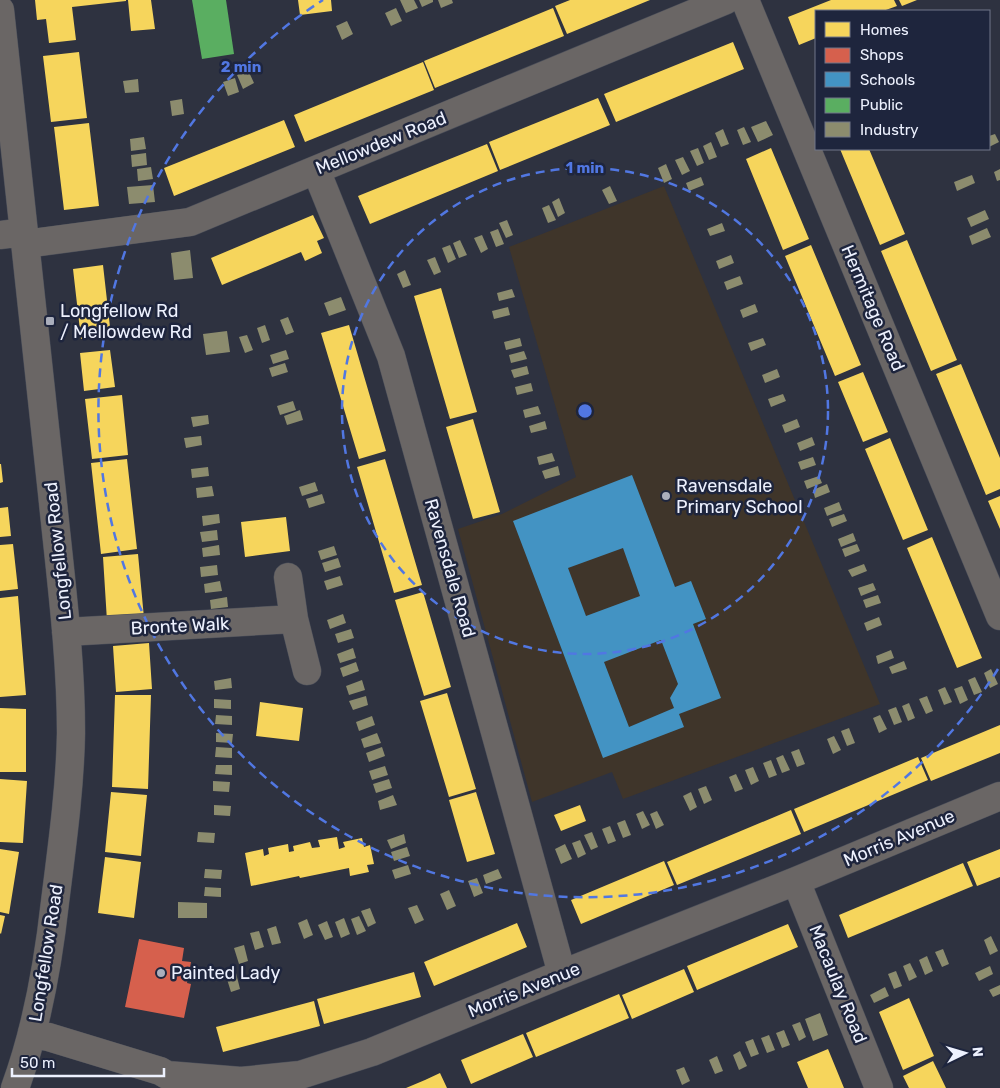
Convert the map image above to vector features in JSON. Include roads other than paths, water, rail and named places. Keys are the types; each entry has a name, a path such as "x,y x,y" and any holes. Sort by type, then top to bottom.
{"street":[{"name":"Mellowdew Road","path":"16,237 190,222 726,0"},
{"name":"Hermitage Road","path":"745,0 1000,616"},
{"name":"Longfellow Road","path":"0,10 16,237 47,438 66,632 71,734 68,785 52,932 32,1032 15,1088"},
{"name":"Ravensdale Road","path":"316,170 391,356 562,974"},
{"path":"288,577 294,619 307,671"},
{"name":"Bronte Walk","path":"66,632 294,619"},
{"name":"Morris Avenue","path":"32,1032 160,1071 167,1075 241,1081 300,1074 372,1052 796,881 1000,796"},
{"name":"Macaulay Road","path":"796,881 879,1088"}],"place":[{"name":"Longfellow Rd / Mellowdew Rd","path":"50,321"},
{"name":"Ravensdale Primary School","path":"666,496"},
{"name":"Painted Lady","path":"161,973"}]}
